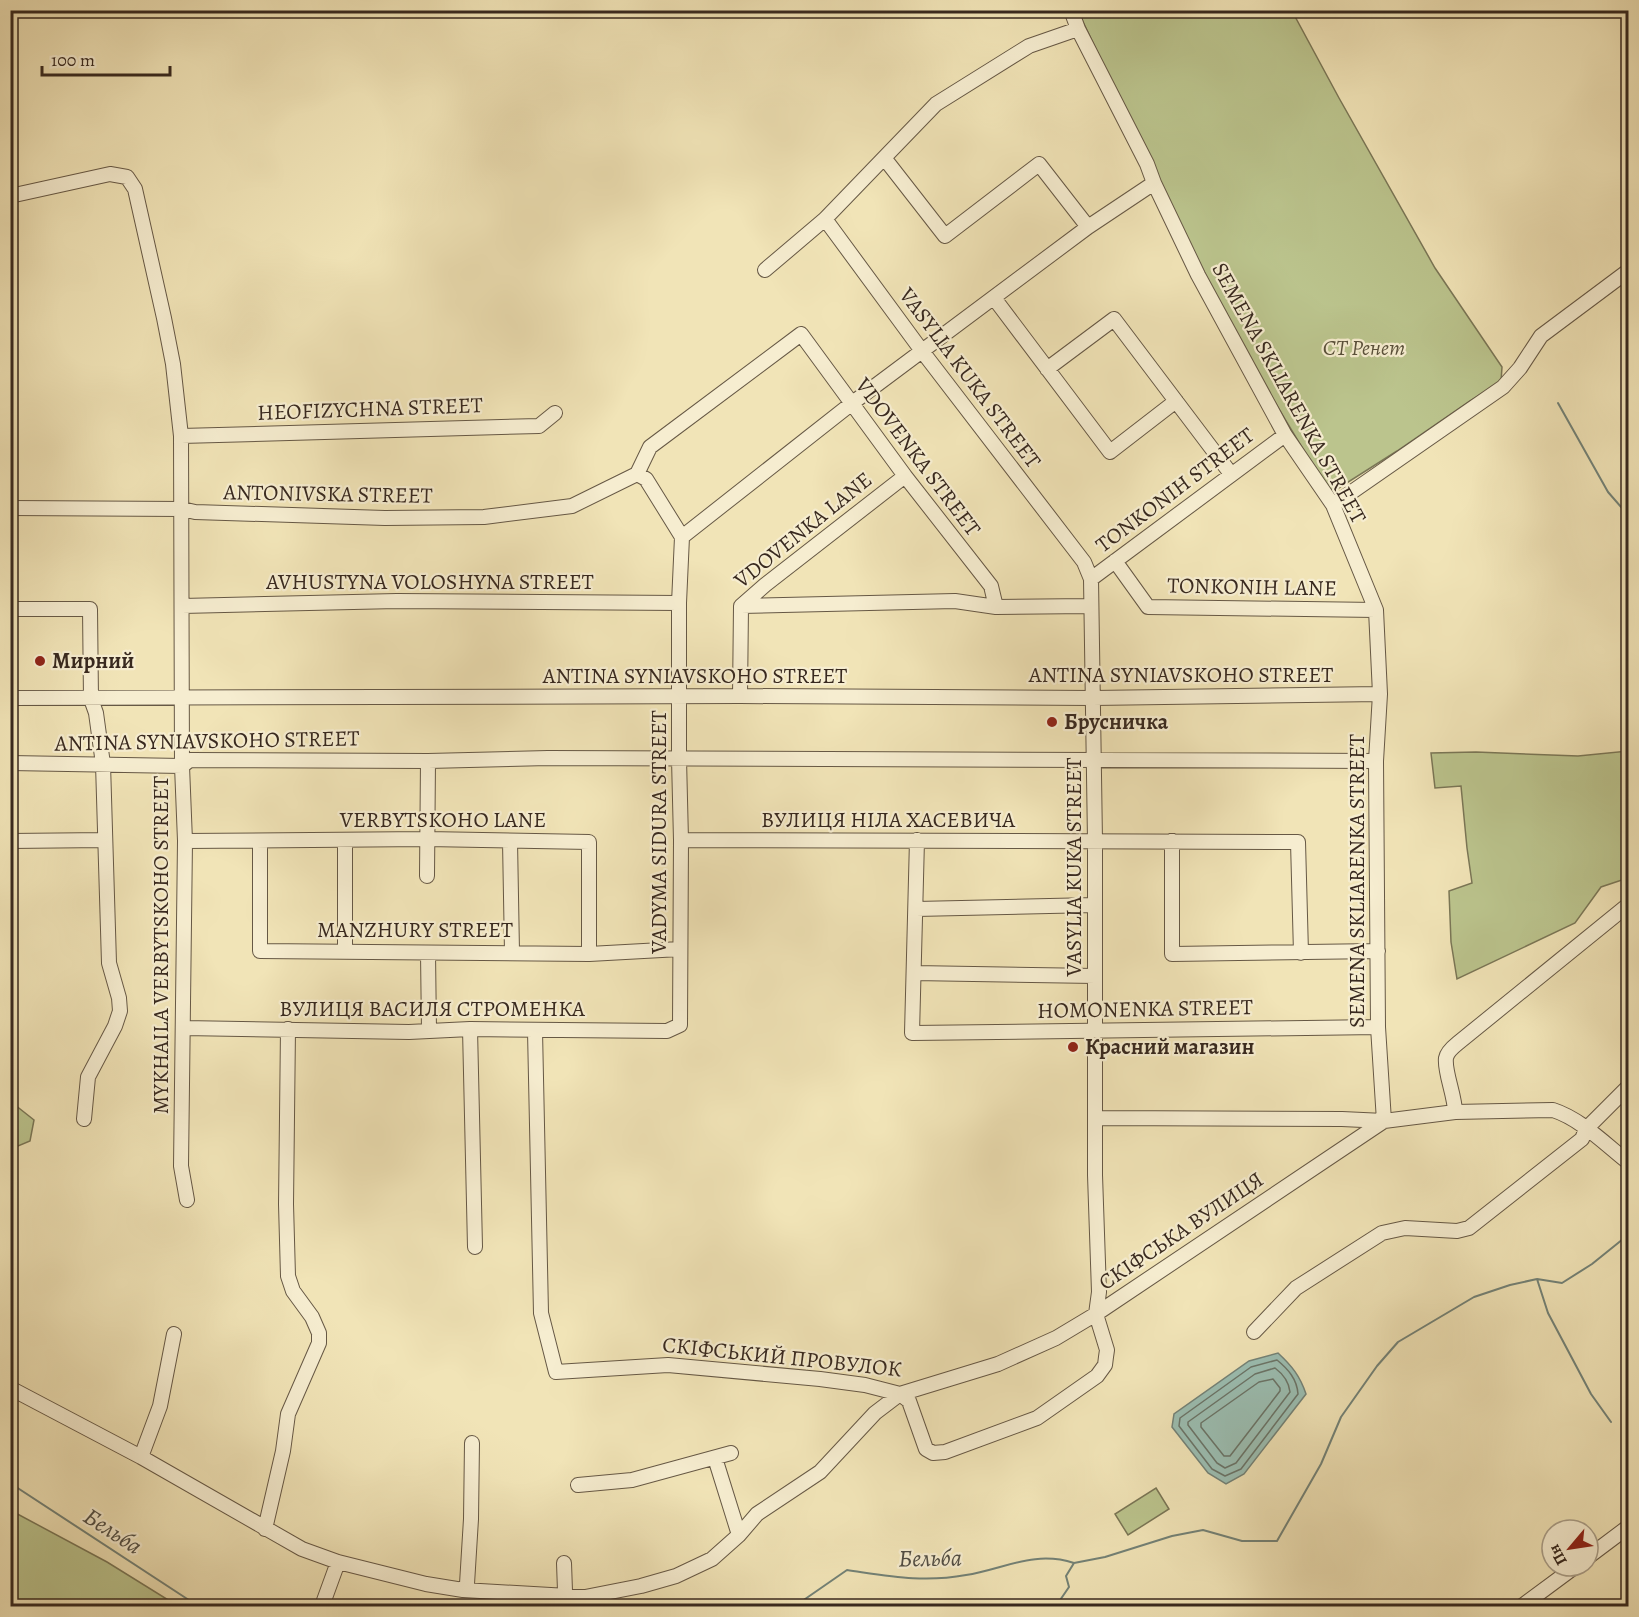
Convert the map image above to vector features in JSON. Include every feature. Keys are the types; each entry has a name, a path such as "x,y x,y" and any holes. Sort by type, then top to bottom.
{"street":[{"name":"SEMENA SKLIARENKA STREET","path":"1071,10 1078,29 1147,164 1198,275 1285,435 1333,505 1376,610 1380,694 1376,761 1377,1027 1384,1121"},
{"path":"765,270 825,219 936,104 1029,46 1078,29"},
{"path":"885,159 945,236 1039,164 1088,227"},
{"name":"MYKHAILA VERBYTSKOHO STREET","path":"10,196 110,174 127,177 135,189 173,364 181,436 182,766 185,842 182,1166 187,1200"},
{"path":"638,474 646,479 682,537 851,404 1088,227 1154,183"},
{"name":"VASYLIA KUKA STREET","path":"825,219 922,351 1084,562 1091,579 1095,760 1095,1203 1099,1292 1096,1314"},
{"path":"1333,505 1503,387 1520,368 1541,336 1629,271"},
{"path":"994,298 1110,452 1176,401"},
{"path":"1047,369 1114,319 1231,474"},
{"name":"VDOVENKA STREET","path":"638,474 650,447 801,334 905,476 991,586 996,607"},
{"name":"HEOFIZYCHNA STREET","path":"181,436 539,426 555,412"},
{"name":"TONKONIH STREET","path":"1091,579 1285,435"},
{"name":"ANTONIVSKA STREET","path":"10,508 182,509 195,512 373,518 484,517 572,506 638,474"},
{"name":"VDOVENKA LANE","path":"740,696 741,606 905,476"},
{"name":"VADYMA SIDURA STREET","path":"680,1025 679,603 682,537"},
{"name":"TONKONIH LANE","path":"1115,561 1148,607 1376,610"},
{"name":"AVHUSTYNA VOLOSHYNA STREET","path":"182,606 397,601 679,603"},
{"path":"741,606 955,601 996,607 1090,606"},
{"path":"10,609 90,609 91,699 96,713 103,764 109,963 119,998 120,1011 115,1026 88,1077 84,1119"},
{"name":"ANTINA SYNIAVSKOHO STREET","path":"10,699 740,696 1093,698 1380,694"},
{"name":"ANTINA SYNIAVSKOHO STREET","path":"10,764 182,766 190,760 548,758 1376,761"},
{"path":"427,876 428,760"},
{"name":"VERBYTSKOHO LANE","path":"185,842 427,839 589,842 590,954"},
{"path":"10,841 105,840"},
{"name":"ВУЛИЦЯ НІЛА ХАСЕВИЧА","path":"681,840 1298,842 1301,953"},
{"path":"917,840 914,973 1095,976"},
{"name":"MANZHURY STREET","path":"260,841 260,951 590,954 680,949"},
{"path":"345,841 345,951"},
{"path":"510,841 512,952"},
{"path":"1172,841 1172,954 1378,951"},
{"path":"916,909 1094,905"},
{"path":"1455,1112 1455,1102 1445,1059 1449,1052 1458,1042 1629,905"},
{"path":"428,953 429,1031"},
{"name":"HOMONENKA STREET","path":"914,973 912,1033 1377,1027"},
{"name":"ВУЛИЦЯ ВАСИЛЯ СТРОМЕНКА","path":"184,1028 667,1031 680,1025"},
{"path":"265,1529 283,1451 288,1414 319,1343 319,1333 312,1317 293,1291 288,1276 286,1204 288,1029"},
{"path":"470,1029 475,1246"},
{"name":"СКІФСЬКИЙ ПРОВУЛОК","path":"535,1031 541,1313 556,1372 668,1365 820,1378 865,1385 900,1394 998,1364 1056,1338 1096,1314"},
{"path":"1254,1332 1296,1288 1382,1233 1405,1228 1457,1231 1469,1228 1575,1145 1584,1136 1586,1129 1629,1087"},
{"name":"СКІФСЬКА ВУЛИЦЯ","path":"900,1394 909,1401 926,1449 933,1453 945,1452 1037,1418 1097,1376 1105,1365 1107,1350 1096,1314 1384,1121 1455,1112 1552,1110 1563,1113 1629,1162"},
{"path":"1096,1118 1384,1121"},
{"path":"141,1457 160,1406 174,1334"},
{"path":"10,1388 141,1457 302,1549 338,1562 426,1584 463,1590 585,1597 641,1586 676,1576 712,1558 739,1535 757,1514 820,1472 875,1413 900,1394"},
{"path":"463,1590 467,1584 471,1520 472,1443"},
{"path":"578,1485 632,1480 731,1453"},
{"path":"715,1458 739,1535"},
{"path":"1600,1548 1629,1527"},
{"path":"322,1606 338,1562"},
{"path":"563,1596 565,1591 564,1563"},
{"path":"1522,1606 1560,1578"}],"green space":[{"name":"СТ Ренет","path":"1078,11 1292,11 1435,268 1502,367 1501,382 1331,493 1260,376 1227,316"},
{"path":"1628,751 1628,878 1601,887 1575,923 1457,979 1451,942 1449,891 1472,883 1461,786 1435,788 1431,753 1476,752 1578,756"},
{"path":"10,1101 34,1120 30,1141 11,1149"},
{"path":"1156,1488 1169,1509 1128,1535 1115,1514"},
{"path":"10,1510 107,1562 178,1606 11,1606"}],"water":[{"path":"1278,1353 1295,1372 1306,1394 1244,1474 1226,1484 1208,1473 1172,1427 1174,1414 1249,1361"}],"waterway":[{"path":"1558,403 1608,492 1628,515"},
{"path":"1056,1606 1069,1587 1066,1576 1074,1563 1105,1557 1172,1536 1203,1530 1242,1541 1277,1541 1321,1464 1341,1417 1377,1366 1398,1342 1474,1297 1537,1279 1562,1283 1592,1264 1628,1235"},
{"path":"1537,1279 1548,1313 1591,1394 1611,1422"},
{"name":"Бельба","path":"10,1483 198,1606"},
{"name":"Бельба","path":"795,1606 847,1570 906,1578 935,1578 966,1575 1032,1560 1046,1559 1074,1563"}],"place":[{"name":"Мирний","path":"40,661"},
{"name":"Брусничка","path":"1052,722"},
{"name":"Красний магазин","path":"1073,1047"}]}
